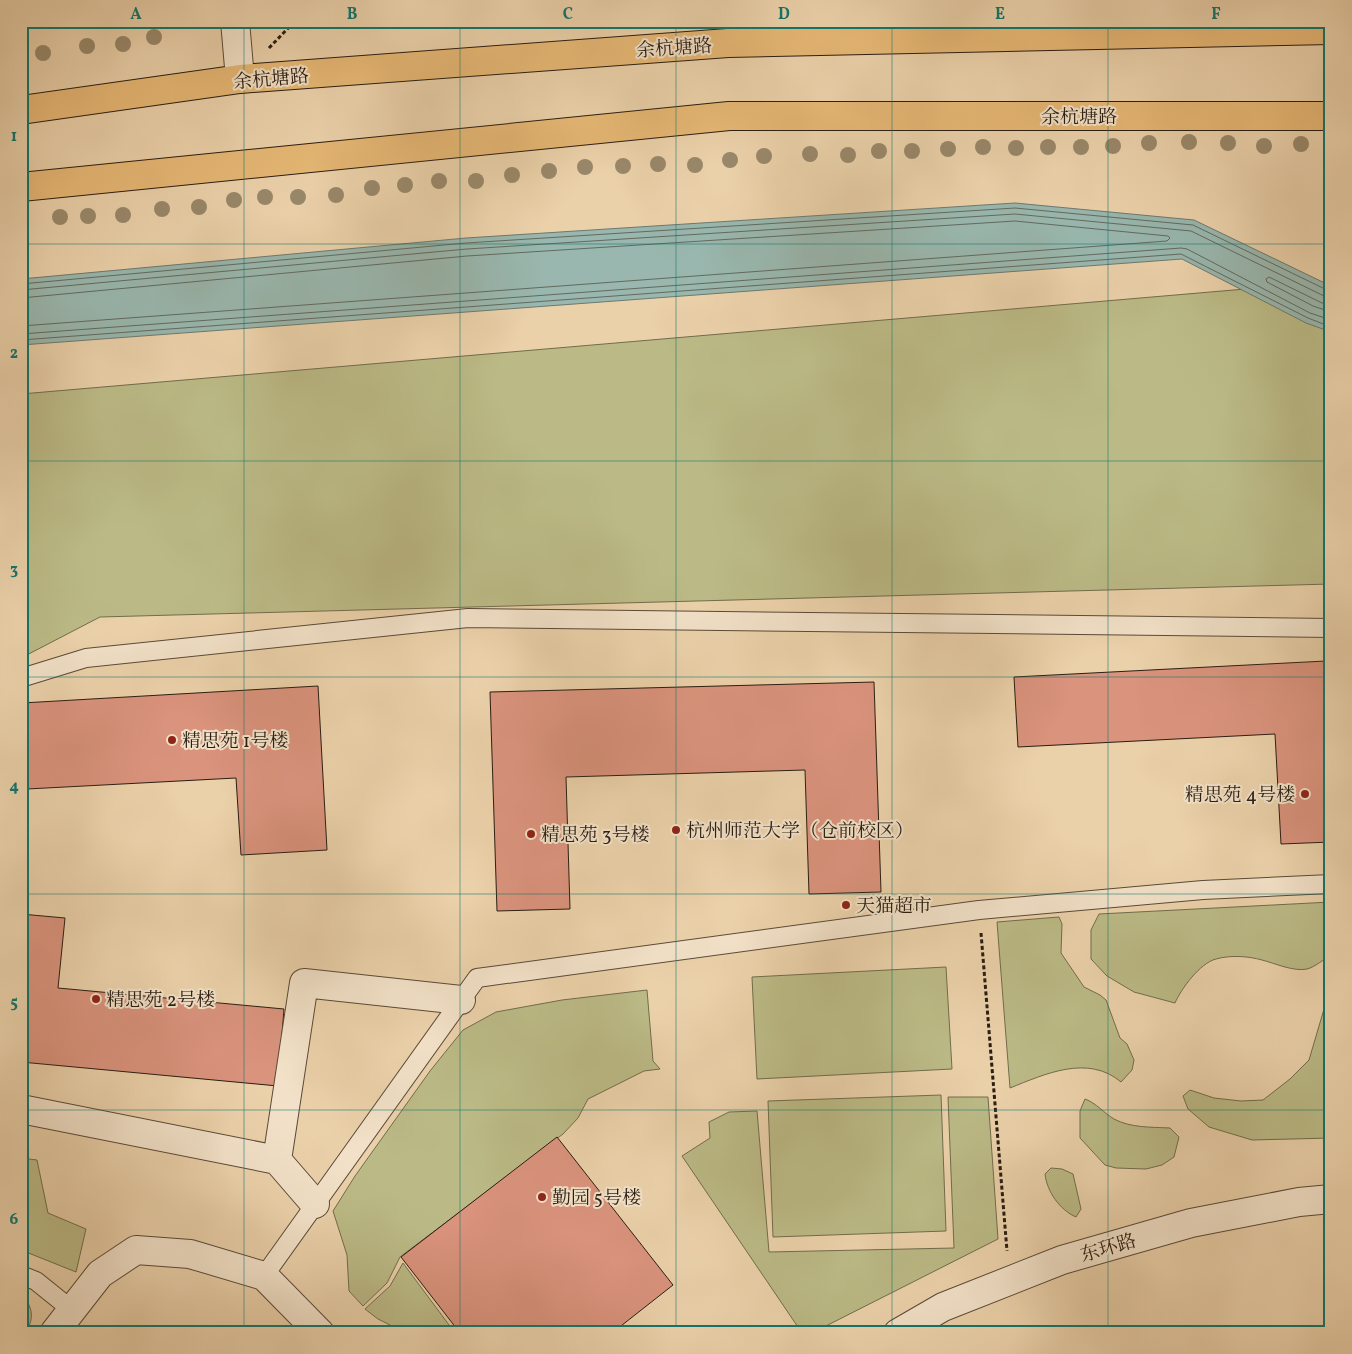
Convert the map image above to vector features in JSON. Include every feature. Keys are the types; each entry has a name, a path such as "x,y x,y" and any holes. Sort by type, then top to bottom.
{"main road":[{"name":"余杭塘路","path":"21,110 240,79 728,43 1331,30"},
{"name":"余杭塘路","path":"21,187 729,116 1331,116"}],"street":[{"path":"235,21 240,79"},
{"path":"277,1160 304,984 461,1000"},
{"path":"21,1108 277,1160 315,1204"},
{"name":"东环路","path":"898,1333 943,1307 1062,1260 1191,1223 1299,1202 1331,1199"},
{"path":"54,1333 100,1274 136,1250 190,1254 264,1276 320,1333"}],"lane":[{"path":"21,678 86,658 468,618 1331,628"},
{"path":"264,1276 477,978 979,910 1203,890 1331,884"},
{"path":"21,1275 36,1281 72,1310"}],"path":[{"path":"979,910 1009,1281"}],"shaded area":[{"path":"1327,282 1331,302 1331,584 100,617 21,658 21,394"},
{"path":"1331,902 1331,955 1319,963 1302,970 1251,958 1233,957 1216,959 1210,961 1198,971 1186,984 1175,1003 1134,992 1107,976 1091,959 1091,930 1099,914"},
{"path":"1059,917 1062,924 1061,953 1084,987 1106,1000 1120,1038 1127,1044 1134,1060 1132,1070 1121,1082 1095,1069 1066,1069 1037,1077 1010,1088 997,922"},
{"path":"946,967 952,1069 757,1079 752,977"},
{"path":"647,990 653,1061 660,1069 644,1071 588,1099 578,1118 563,1134 400,1257 387,1283 363,1306 349,1291 347,1255 333,1211 355,1176 430,1071 463,1030 496,1012 562,1000"},
{"path":"1331,1004 1331,1138 1252,1140 1209,1127 1188,1109 1183,1096 1190,1090 1214,1098 1241,1101 1263,1100 1290,1079 1309,1060 1324,1009"},
{"path":"941,1095 946,1231 773,1237 768,1101"},
{"path":"948,1097 988,1097 998,1239 812,1333 802,1333 682,1156 710,1138 709,1122 729,1112 757,1111 769,1252 954,1248"},
{"path":"1085,1099 1121,1122 1141,1126 1170,1128 1179,1137 1174,1157 1162,1165 1146,1169 1116,1168 1105,1165 1080,1138 1080,1111"},
{"path":"21,1158 37,1160 48,1213 86,1229 76,1272 21,1250"},
{"path":"1051,1168 1062,1169 1073,1174 1081,1209 1076,1217 1065,1210 1051,1194 1045,1174"},
{"path":"403,1263 455,1333 400,1333 365,1309 390,1286"},
{"path":"21,1294 28,1303 31,1313 30,1323 25,1333 21,1333"}],"water":[{"path":"1015,203 1194,220 1331,286 1331,332 1306,323 1182,259 21,345 21,279 466,238"}],"building":[{"name":"精思苑 4号楼","path":"1326,661 1331,744 1331,842 1281,844 1275,734 1018,747 1014,677"},
{"name":"精思苑 3号楼","path":"874,682 881,892 809,894 805,770 566,777 570,909 497,911 490,692"},
{"name":"精思苑 1号楼","path":"318,686 327,850 241,855 236,778 27,789 22,703"},
{"name":"精思苑 2号楼","path":"21,914 65,918 58,988 284,1009 278,1086 21,1062"},
{"name":"勤园 5号楼","path":"557,1137 673,1285 612,1333 460,1333 401,1257"}],"place":[{"name":"精思苑 1号楼","path":"172,740"},
{"name":"精思苑 4号楼","path":"1305,794"},
{"name":"杭州师范大学（仓前校区）","path":"676,830"},
{"name":"精思苑 3号楼","path":"531,834"},
{"name":"天猫超市","path":"846,905"},
{"name":"精思苑 2号楼","path":"96,999"},
{"name":"勤园 5号楼","path":"542,1197"}]}
